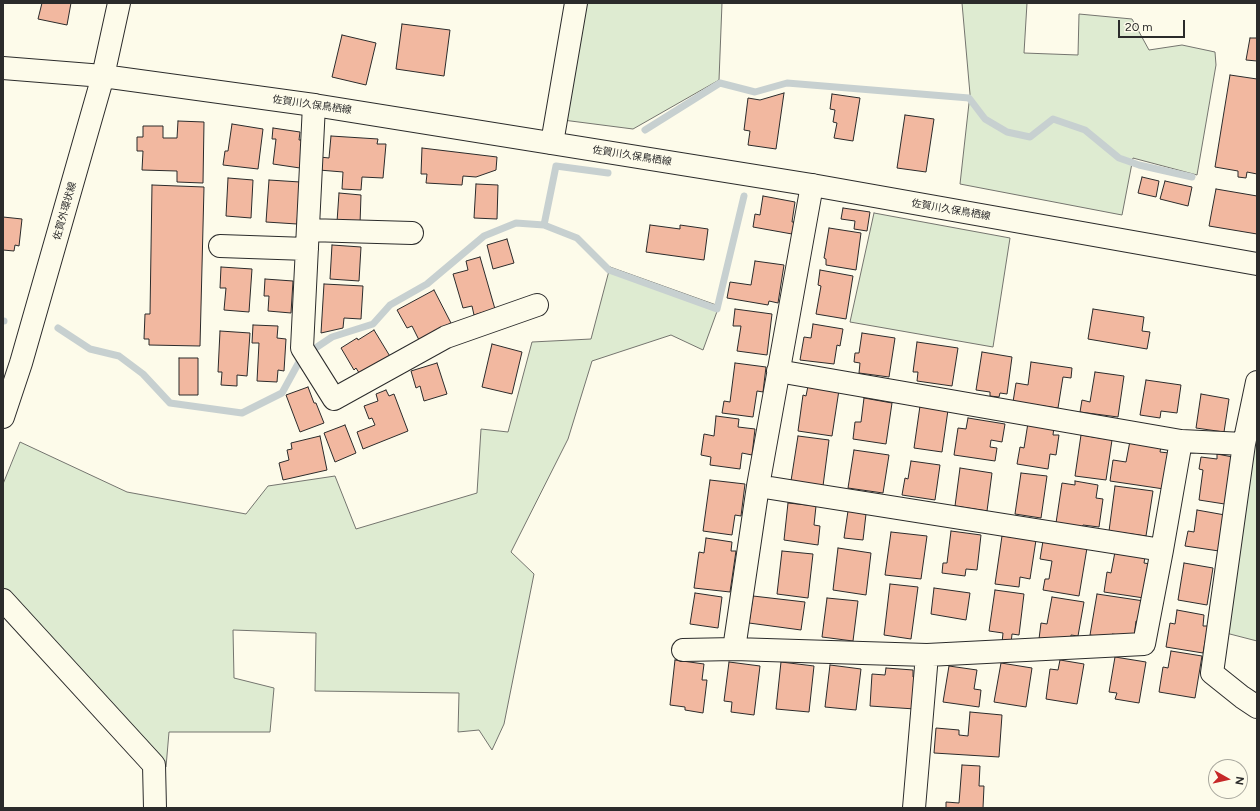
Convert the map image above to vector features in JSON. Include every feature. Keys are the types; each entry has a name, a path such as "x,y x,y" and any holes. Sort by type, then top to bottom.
{"street":[{"name":"佐賀外環状線","path":"3,417 21,363 103,76 119,3"},
{"path":"552,143 576,3"},
{"name":"佐賀川久保鳥栖線","path":"3,68 103,76 314,105 812,185 1257,264"},
{"path":"314,105 302,348 334,399 446,337 537,304"},
{"path":"734,649 758,486 812,185"},
{"path":"220,246 412,233"},
{"path":"778,371 1181,441 1244,444"},
{"path":"1257,382 1244,444 1212,674 1257,707"},
{"path":"683,650 734,649 927,655 1144,644 1181,441"},
{"path":"758,486 1162,550"},
{"path":"3,600 154,765 155,808"},
{"path":"914,808 927,655"}],"green space":[{"path":"582,3 722,3 719,80 633,129 563,120"},
{"path":"962,3 1027,3 1024,53 1078,55 1079,14 1132,19 1149,50 1182,45 1215,52 1216,65 1197,175 1133,158 1122,215 960,184 970,94"},
{"path":"874,213 1010,238 993,347 850,322"},
{"path":"610,267 719,306 703,350 671,335 592,361 568,439 511,552 534,574 504,724 492,750 479,730 458,732 459,693 315,691 316,633 233,630 234,678 274,688 270,732 169,732 166,767 124,726 3,591 3,484 20,442 127,492 246,514 268,486 335,476 356,529 477,493 481,429 508,432 532,342 591,339"},
{"path":"1253,433 1257,434 1257,641 1226,633"}],"building":[{"path":"42,3 71,3 67,25 38,19"},
{"path":"402,24 450,30 444,76 396,69"},
{"path":"342,35 376,43 366,85 332,77"},
{"path":"1250,38 1257,38 1257,61 1246,60"},
{"path":"1230,75 1257,79 1257,174 1247,172 1246,178 1238,177 1238,171 1215,167"},
{"path":"784,93 776,149 748,145 750,131 744,130 748,98 760,100"},
{"path":"832,94 860,98 853,141 834,138 837,123 833,122 835,110 830,109"},
{"path":"905,115 934,119 926,172 897,168"},
{"path":"178,121 204,122 203,183 177,182 177,171 142,170 143,151 137,151 137,137 143,137 143,126 163,126 163,138 177,138"},
{"path":"232,124 263,129 258,169 223,165 225,151 228,151"},
{"path":"273,128 300,132 299,140 303,140 300,168 273,164 276,139 272,139"},
{"path":"331,136 378,139 377,144 386,144 383,178 362,177 361,190 342,189 343,172 319,170 320,157 329,158"},
{"path":"422,148 497,157 496,170 476,177 463,176 462,185 426,183 427,174 421,174"},
{"path":"1142,177 1159,181 1156,197 1138,193"},
{"path":"228,178 253,180 251,218 226,216"},
{"path":"269,180 300,182 297,224 266,222"},
{"path":"1165,181 1192,187 1188,206 1160,199"},
{"path":"476,184 498,185 497,219 474,218"},
{"path":"152,185 204,187 200,346 149,345 149,339 144,339 145,314 150,314"},
{"path":"1216,189 1257,196 1257,234 1209,226"},
{"path":"339,193 361,195 360,224 337,222"},
{"path":"763,196 795,202 792,234 753,227 755,214 760,215"},
{"path":"843,208 870,212 867,231 854,229 855,221 841,219"},
{"path":"3,217 22,219 19,246 15,245 14,251 3,250"},
{"path":"650,225 680,229 680,225 708,229 704,260 646,252"},
{"path":"829,228 861,233 856,270 826,265 826,259 824,258"},
{"path":"507,239 514,263 493,269 487,245"},
{"path":"332,245 361,247 359,281 330,279"},
{"path":"480,257 495,309 474,315 472,306 463,308 453,274 468,270 466,261"},
{"path":"755,261 784,265 778,303 769,301 768,305 727,298 730,282 751,285"},
{"path":"221,267 252,269 249,312 224,310 226,288 220,288"},
{"path":"820,270 853,276 846,319 816,314 821,286 818,285"},
{"path":"265,279 293,281 291,313 268,311 269,296 264,296"},
{"path":"324,284 363,286 361,319 344,318 343,328 321,333"},
{"path":"434,290 451,323 419,340 412,326 407,328 397,310"},
{"path":"735,309 772,314 767,355 737,351 741,326 733,326"},
{"path":"1093,309 1144,317 1142,331 1150,332 1147,349 1088,339"},
{"path":"813,324 843,329 840,346 837,345 834,364 800,360 804,337 811,338"},
{"path":"253,325 278,326 277,338 286,339 284,371 278,370 277,382 257,381 259,343 252,343"},
{"path":"374,330 391,358 361,376 356,368 354,370 341,348"},
{"path":"220,331 250,333 247,376 237,375 237,386 221,385 222,372 218,372"},
{"path":"862,333 895,338 889,377 859,373 860,363 854,362 855,353 859,353"},
{"path":"917,342 958,348 952,386 917,381 918,372 913,372"},
{"path":"492,344 522,352 512,394 482,387"},
{"path":"982,352 1012,357 1007,394 1000,393 999,397 990,396 990,392 976,390"},
{"path":"179,358 198,358 198,395 179,395"},
{"path":"1031,362 1072,368 1071,378 1063,377 1058,408 1013,402 1016,383 1028,385"},
{"path":"437,363 447,394 424,401 420,386 416,388 411,371"},
{"path":"735,363 766,367 763,392 757,391 753,417 722,413 724,401 730,402"},
{"path":"1095,372 1124,376 1118,417 1080,412 1082,400 1090,402"},
{"path":"1146,380 1181,385 1177,413 1161,411 1160,418 1140,415"},
{"path":"808,386 839,390 832,436 798,431 803,395 806,396"},
{"path":"308,387 324,423 300,432 286,395"},
{"path":"386,390 389,396 394,394 408,431 363,449 357,432 375,425 372,418 369,419 364,406 378,401 376,394"},
{"path":"1201,394 1229,399 1224,432 1196,428"},
{"path":"864,398 892,403 886,444 853,439 855,422 861,422"},
{"path":"920,406 948,410 942,452 914,448"},
{"path":"716,416 739,419 738,427 755,429 752,455 742,453 740,469 710,465 711,457 701,455 704,434 714,436"},
{"path":"968,418 1005,424 1002,442 991,440 990,447 997,448 995,461 954,455 958,428 966,429"},
{"path":"1028,423 1054,427 1053,435 1059,435 1056,455 1050,454 1048,469 1017,464 1020,447 1024,448"},
{"path":"345,425 356,453 335,462 324,433"},
{"path":"1081,435 1112,440 1106,480 1075,476"},
{"path":"320,436 327,470 283,480 279,463 289,460 287,450 292,449 291,443"},
{"path":"798,436 829,440 823,486 791,481"},
{"path":"1130,441 1162,441 1160,452 1169,453 1164,489 1110,481 1113,460 1126,462"},
{"path":"854,450 889,455 883,493 848,488"},
{"path":"1217,454 1238,458 1231,505 1199,500 1203,470 1199,469 1201,457 1217,459"},
{"path":"911,461 940,465 935,500 902,495 905,478 908,479"},
{"path":"960,468 992,473 987,511 955,506"},
{"path":"1021,473 1047,476 1041,518 1015,514"},
{"path":"710,480 745,484 741,516 735,515 732,535 703,531"},
{"path":"1075,481 1098,485 1096,498 1103,499 1099,527 1083,525 1082,527 1056,523 1062,483 1075,485"},
{"path":"1115,486 1153,491 1146,536 1109,531"},
{"path":"788,503 816,506 814,525 820,526 818,545 784,540"},
{"path":"1197,510 1225,515 1219,551 1185,546 1188,531 1194,532"},
{"path":"848,511 866,514 863,540 844,538"},
{"path":"951,531 981,535 977,570 966,569 965,576 942,573 943,563 947,563"},
{"path":"891,532 927,536 921,579 885,575"},
{"path":"1002,536 1036,540 1030,579 1020,577 1019,587 995,584"},
{"path":"706,538 732,542 731,551 736,551 730,592 694,588 699,552 704,553"},
{"path":"1043,541 1087,548 1079,596 1043,590 1045,579 1049,579 1052,561 1040,559"},
{"path":"838,548 871,553 866,595 833,590"},
{"path":"782,551 813,554 808,598 777,594"},
{"path":"1115,552 1145,557 1144,563 1150,564 1144,598 1104,592 1107,572 1111,573"},
{"path":"1184,563 1213,568 1207,605 1178,600"},
{"path":"890,584 918,587 911,639 884,635"},
{"path":"934,588 970,593 966,620 931,614"},
{"path":"995,590 1024,594 1019,635 1012,634 1011,644 1002,643 1003,633 989,631"},
{"path":"695,593 722,597 718,628 690,624"},
{"path":"1097,594 1144,601 1141,622 1136,621 1134,637 1112,634 1111,639 1090,635"},
{"path":"753,596 805,602 801,630 749,623"},
{"path":"1052,597 1084,602 1078,636 1071,635 1070,644 1039,639 1041,623 1047,624"},
{"path":"827,598 858,601 853,641 822,637"},
{"path":"1177,610 1204,615 1203,626 1208,626 1203,653 1166,647 1170,623 1175,624"},
{"path":"1171,651 1202,656 1195,698 1159,692 1163,667 1168,668"},
{"path":"1115,657 1146,662 1139,703 1115,699 1117,693 1109,692"},
{"path":"675,660 704,664 702,680 707,680 703,713 685,710 685,707 670,705"},
{"path":"1060,660 1084,664 1077,704 1046,699 1050,669 1058,670"},
{"path":"729,662 760,666 754,715 731,712 732,702 724,701"},
{"path":"781,662 814,666 809,712 776,709"},
{"path":"1001,663 1032,668 1026,707 994,702"},
{"path":"830,665 861,669 856,710 825,707"},
{"path":"949,666 977,670 974,689 981,690 979,707 943,702"},
{"path":"886,668 913,670 913,677 917,677 915,709 870,706 872,674 885,675"},
{"path":"970,712 1002,715 999,757 934,753 936,728 959,730 959,735 968,736"},
{"path":"962,765 980,766 979,786 984,786 983,808 946,808 946,802 959,803"}],"waterway":[{"path":"645,130 720,83 755,92 787,83 969,98 985,119 1007,132 1030,137 1053,119 1085,130 1119,158 1139,165 1192,177"},
{"path":"544,225 556,166 608,173"},
{"path":"314,349 332,337 373,324 390,305 427,284 484,236 516,223 544,225 577,238 609,270 717,309 744,196"},
{"path":"58,328 90,349 119,356 143,374 170,403 242,413 282,393 299,362"}]}
